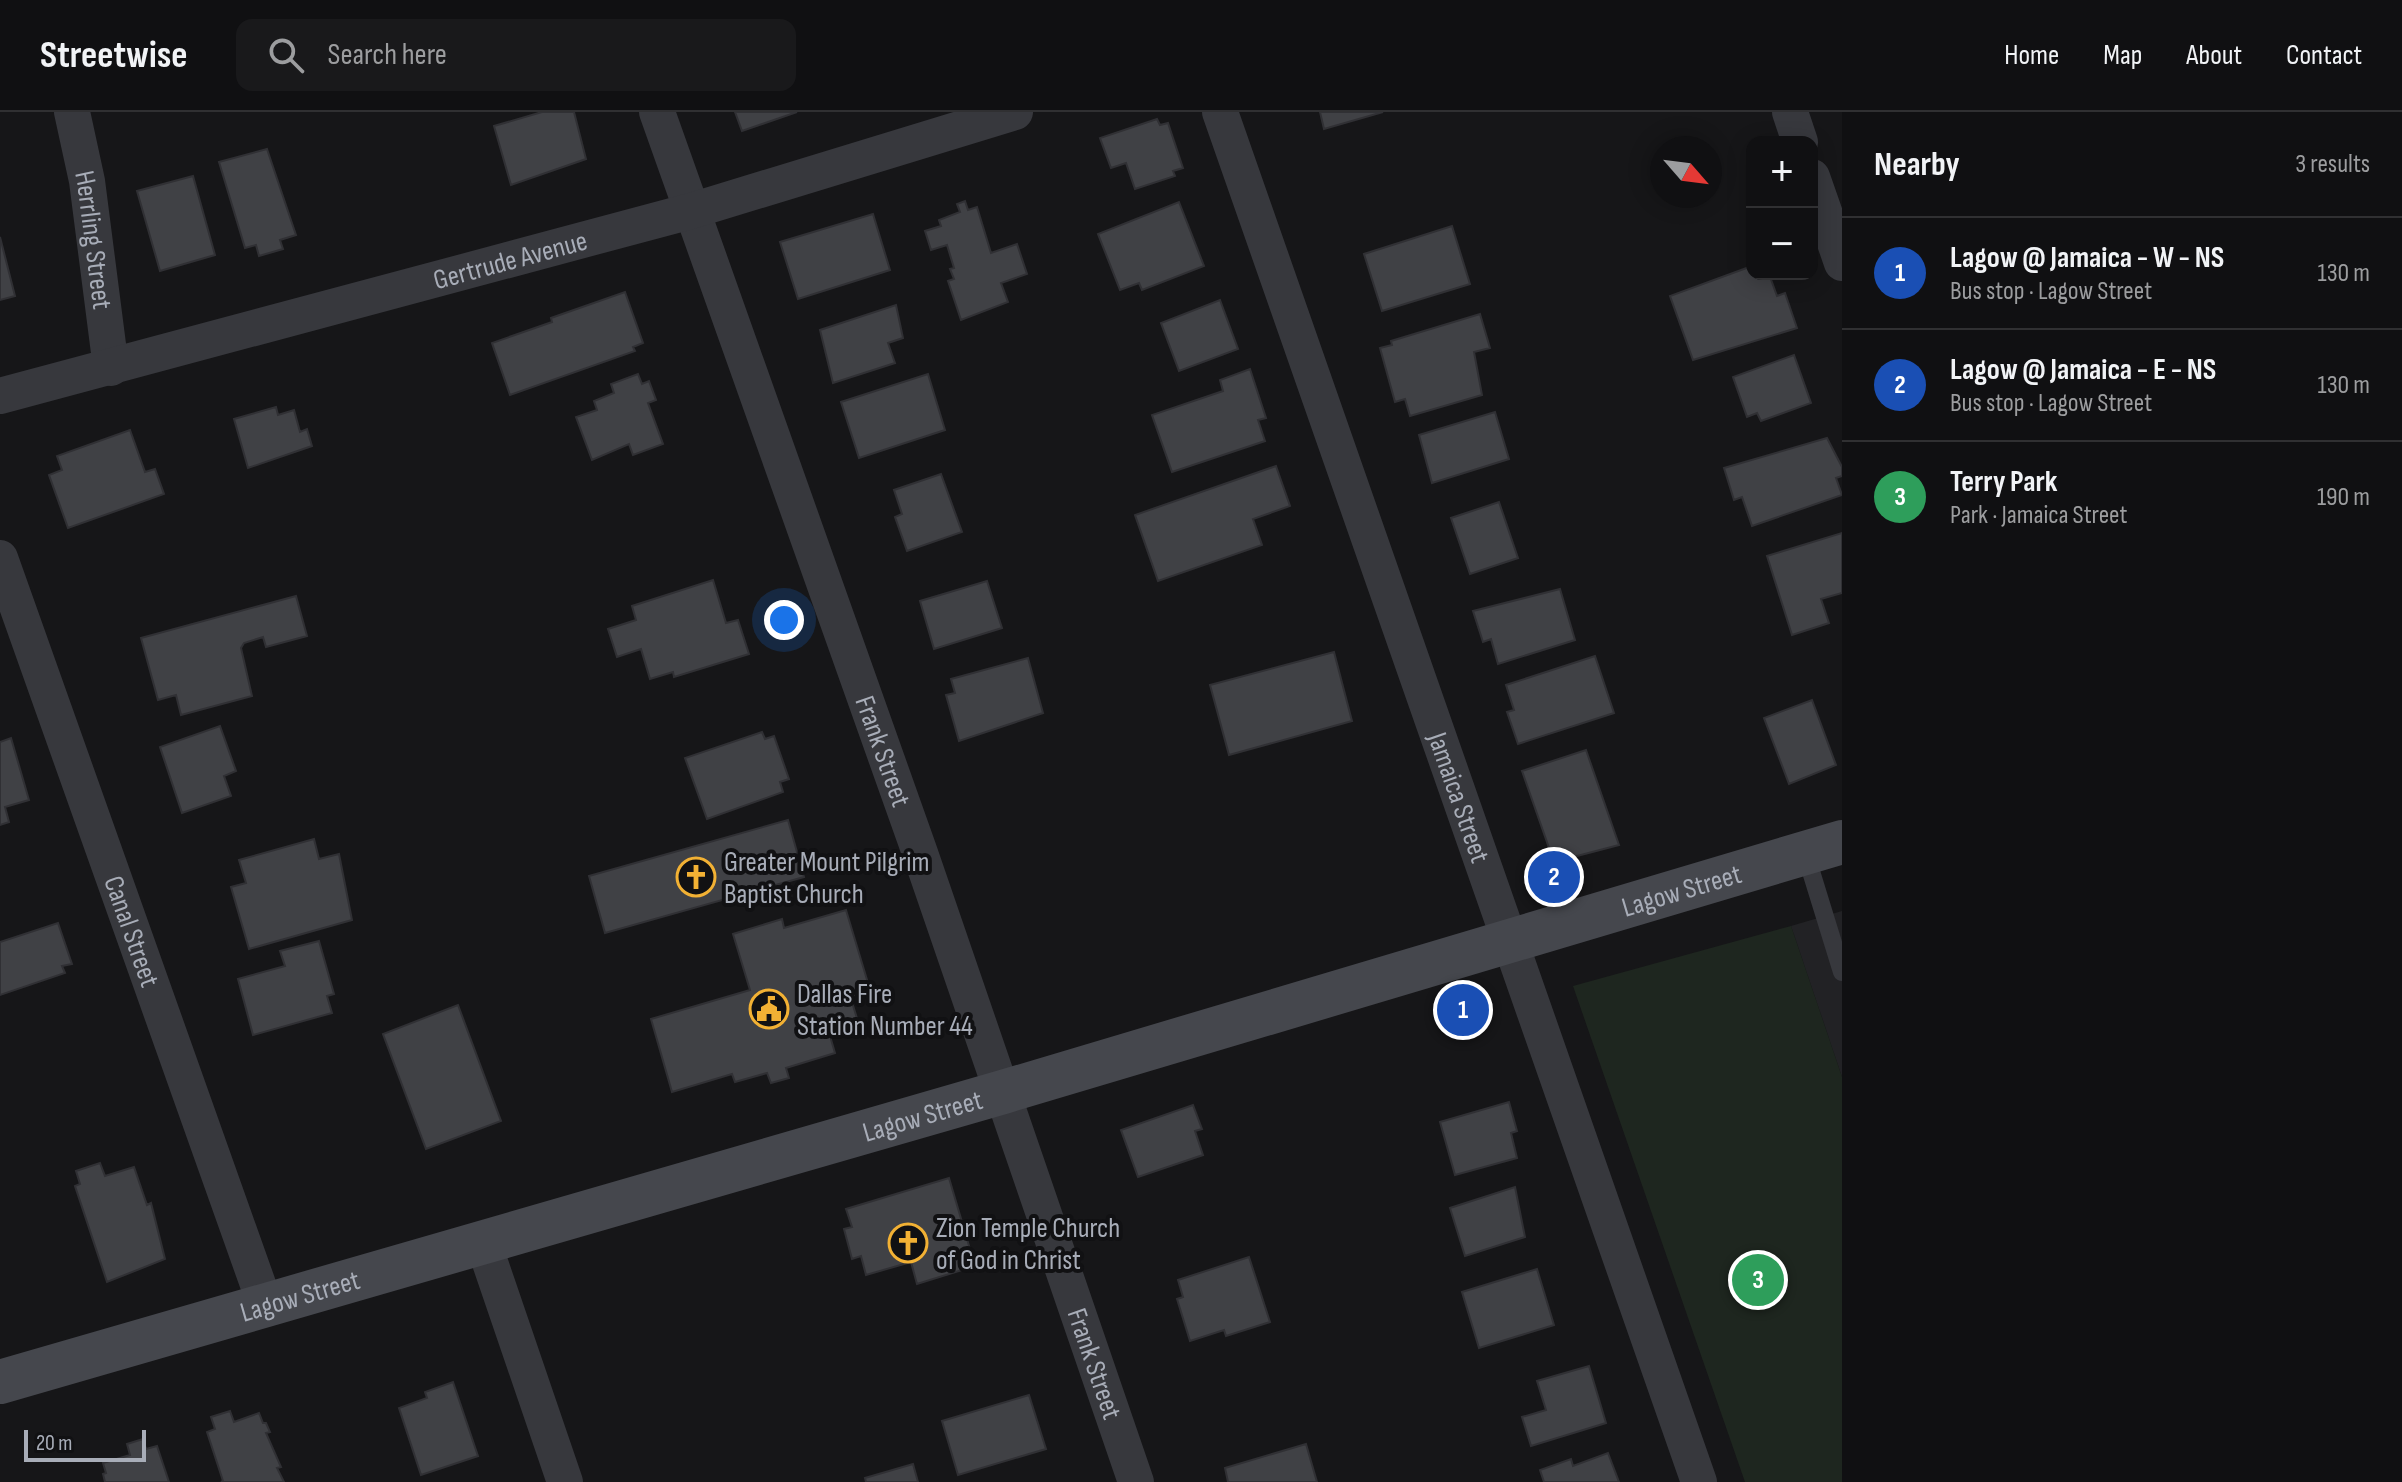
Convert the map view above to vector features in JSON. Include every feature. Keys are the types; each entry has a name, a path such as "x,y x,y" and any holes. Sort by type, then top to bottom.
{"street":[{"name":"Herrling Street","path":"72,112 87,181 111,368"},
{"name":"Frank Street","path":"657,112 1003,1092 1136,1482"},
{"name":"Gertrude Avenue","path":"0,396 691,211 1015,112"},
{"name":"Jamaica Street","path":"1220,112 1699,1482"},
{"path":"1790,112 1798,136"},
{"path":"1818,194 1842,263"},
{"name":"Canal Street","path":"0,558 265,1304"},
{"name":"Lagow Street","path":"0,1382 1003,1092 1823,847"},
{"path":"483,1242 565,1482"}],"lane":[{"path":"1823,847 1842,972"}],"shaded area":[{"path":"1842,911 1842,1077 1791,926"},
{"path":"1791,926 1842,1077 1842,1482 1745,1482 1573,986"}],"building":[{"path":"542,112 574,112 586,159 511,185 494,126"},
{"path":"735,112 797,112 742,131"},
{"path":"1320,112 1383,112 1324,129"},
{"path":"1157,119 1160,125 1168,123 1183,168 1173,171 1175,176 1135,189 1126,163 1111,168 1100,138"},
{"path":"267,149 296,235 280,240 283,249 259,256 256,245 245,248 219,162"},
{"path":"193,176 215,255 160,271 137,191"},
{"path":"965,201 968,210 977,207 991,253 1017,244 1027,274 1001,283 1008,302 961,320 948,281 954,279 950,269 954,268 947,245 931,250 925,231 941,226 939,220 960,212 957,204"},
{"path":"1179,202 1204,266 1142,290 1139,283 1120,290 1098,234"},
{"path":"873,214 890,270 798,299 780,242"},
{"path":"1452,226 1470,284 1382,311 1364,254"},
{"path":"0,237 15,296 0,300"},
{"path":"1746,268 1746,280 1771,280 1777,296 1785,293 1797,328 1693,360 1670,296"},
{"path":"625,292 643,343 633,347 635,351 510,395 492,343"},
{"path":"1220,300 1238,349 1179,371 1161,323"},
{"path":"896,305 903,338 888,343 895,363 833,383 820,330"},
{"path":"1480,314 1490,348 1474,352 1482,395 1410,416 1405,399 1395,402 1380,348 1392,345 1391,341"},
{"path":"1794,355 1811,403 1761,421 1757,413 1747,417 1733,377"},
{"path":"1250,369 1266,418 1258,420 1265,441 1172,472 1152,415 1223,391 1220,380"},
{"path":"638,374 642,384 649,381 656,400 648,403 663,444 633,455 629,444 592,460 576,417 597,410 594,401 614,393 611,384"},
{"path":"928,374 945,430 859,458 841,402"},
{"path":"276,407 278,415 294,410 300,432 307,429 312,446 248,468 234,419"},
{"path":"1495,412 1509,459 1432,483 1419,435"},
{"path":"130,430 145,472 155,469 164,494 68,528 49,475 62,470 57,456"},
{"path":"1827,438 1842,467 1842,476 1836,478 1842,495 1752,526 1742,497 1734,500 1724,468"},
{"path":"1276,466 1290,506 1253,519 1262,545 1158,581 1135,515"},
{"path":"941,474 962,532 907,551 895,517 902,514 894,490"},
{"path":"1499,502 1518,558 1470,574 1451,518"},
{"path":"1842,533 1842,593 1821,599 1829,623 1792,635 1767,556"},
{"path":"713,580 726,623 738,620 749,654 674,677 673,672 650,679 641,649 617,657 608,629 636,620 632,606"},
{"path":"987,581 1002,628 934,649 920,601"},
{"path":"1560,589 1575,640 1498,664 1491,639 1483,642 1473,611"},
{"path":"296,596 307,636 266,647 263,637 244,643 241,648 252,696 181,715 176,695 158,700 141,638"},
{"path":"1334,652 1352,721 1229,755 1210,685"},
{"path":"1595,656 1614,713 1518,744 1507,712 1514,710 1506,685"},
{"path":"1028,658 1043,713 959,741 946,695 955,693 951,679"},
{"path":"1812,700 1836,765 1789,784 1764,718"},
{"path":"220,726 236,771 224,776 231,796 182,813 160,747"},
{"path":"762,732 765,739 774,736 789,779 780,782 783,792 707,819 685,758"},
{"path":"11,738 29,800 5,807 9,822 0,825 0,742"},
{"path":"1586,750 1619,845 1554,862 1522,771"},
{"name":"Greater Mount Pilgrim Baptist Church","path":"788,820 804,877 605,933 589,876"},
{"path":"314,839 319,859 339,854 352,920 249,949 231,887 246,883 239,860"},
{"name":"Dallas Fire Station Number 44","path":"846,910 871,993 851,999 860,1028 830,1036 835,1053 786,1068 789,1078 771,1083 767,1073 735,1082 732,1074 672,1092 651,1019 750,990 733,934 782,919 784,928"},
{"path":"58,923 72,964 62,966 65,973 0,995 0,942"},
{"path":"319,941 334,994 327,996 332,1013 253,1035 238,979 285,966 280,951"},
{"path":"458,1005 501,1121 426,1149 383,1034"},
{"path":"1509,1102 1517,1131 1511,1133 1517,1158 1455,1175 1440,1122"},
{"path":"1193,1105 1202,1129 1195,1131 1203,1155 1138,1177 1121,1130"},
{"path":"100,1163 105,1176 134,1167 147,1205 151,1203 165,1259 107,1282 75,1186 80,1184 76,1171"},
{"name":"Zion Temple Church of God in Christ","path":"949,1178 975,1266 917,1284 911,1262 866,1275 861,1256 852,1259 844,1229 852,1227 846,1209"},
{"path":"1515,1187 1525,1237 1465,1256 1450,1208"},
{"path":"1249,1257 1270,1322 1226,1336 1224,1330 1190,1341 1177,1299 1183,1297 1178,1280"},
{"path":"1537,1269 1554,1325 1479,1348 1462,1292"},
{"path":"1589,1366 1606,1423 1531,1446 1522,1417 1546,1410 1537,1381"},
{"path":"453,1382 478,1456 421,1475 399,1408 427,1398 425,1392"},
{"path":"1029,1395 1046,1449 958,1475 942,1421"},
{"path":"230,1411 234,1422 259,1413 270,1432 266,1433 284,1482 221,1482 207,1432 215,1429 211,1417"},
{"path":"143,1439 146,1449 157,1446 169,1482 105,1482 103,1463 130,1455 127,1444"},
{"path":"1306,1444 1317,1482 1228,1482 1225,1468"},
{"path":"1608,1453 1619,1482 1544,1482 1540,1470 1571,1459 1573,1466"},
{"path":"913,1464 918,1482 866,1482 865,1478"}],"place":[{"name":"Greater Mount Pilgrim Baptist Church","path":"696,877"},
{"name":"Lagow @ Jamaica - E - NS","path":"1554,877"},
{"name":"Dallas Fire Station Number 44","path":"769,1009"},
{"name":"Lagow @ Jamaica - W - NS","path":"1463,1010"},
{"name":"Zion Temple Church of God in Christ","path":"908,1243"},
{"name":"Terry Park","path":"1758,1280"}]}
